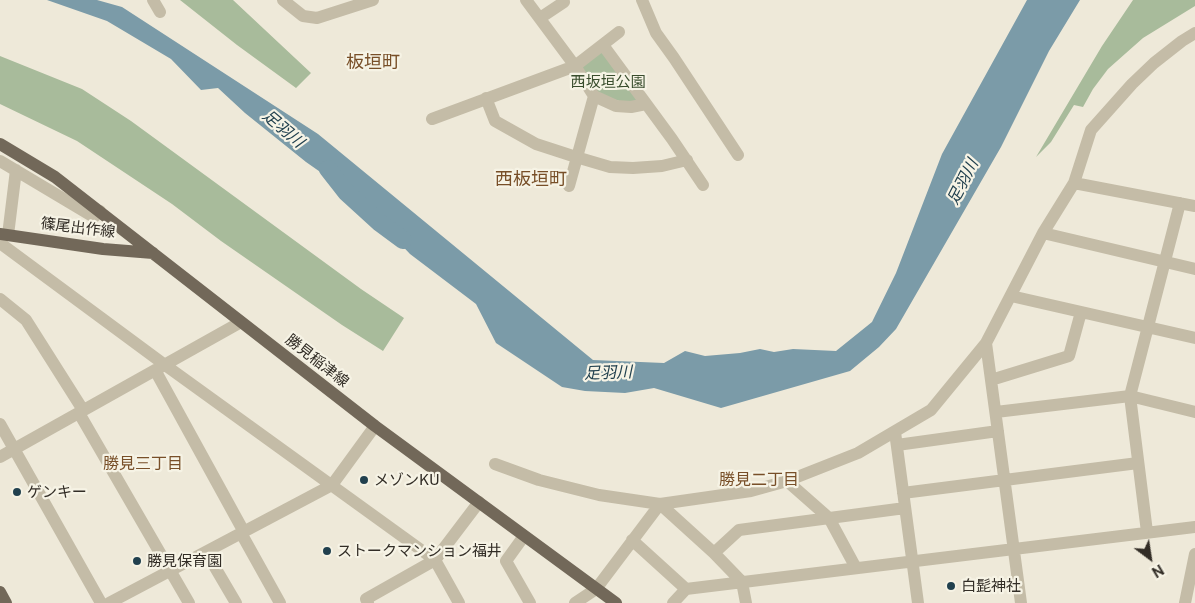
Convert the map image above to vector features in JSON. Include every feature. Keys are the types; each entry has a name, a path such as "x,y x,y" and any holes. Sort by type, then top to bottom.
{"main road":[{"name":"勝見稲津線","path":"0,144 55,177 375,426 616,603"},
{"name":"篠尾出作線","path":"3,237 153,253"},
{"path":"0,592 6,603"}],"street":[{"path":"153,0 160,12"},
{"path":"283,0 303,16 317,18 373,0"},
{"path":"526,0 575,66 594,96 616,106 632,107 646,104"},
{"path":"540,18 564,2 562,0"},
{"path":"642,0 656,33 738,155"},
{"path":"432,119 575,66 618,32"},
{"path":"495,464 539,480 599,495 660,504 751,491 787,480 858,453 895,432 930,410 986,343 1043,233 1074,183 1091,130 1132,84 1182,41 1195,33"},
{"path":"603,45 687,160 702,185"},
{"path":"569,186 594,96"},
{"path":"486,98 495,121 536,144 576,157 610,167 633,168 662,166 687,160"},
{"path":"0,161 94,217 100,211"},
{"path":"16,170 3,237 160,368 332,485 435,560 459,603"},
{"path":"1074,183 1195,206"},
{"path":"1147,532 1130,396 1180,203"},
{"path":"1043,233 1195,269"},
{"path":"1011,296 1195,338"},
{"path":"0,300 5,311 26,320 81,412 189,603"},
{"path":"991,380 1069,356 1081,312"},
{"path":"0,457 241,322"},
{"path":"986,343 1021,603"},
{"path":"160,368 242,533 280,603"},
{"path":"996,412 1130,396 1195,412"},
{"path":"0,424 101,603"},
{"path":"110,603 332,485 375,426"},
{"path":"895,432 918,603"},
{"path":"897,445 998,432"},
{"path":"903,493 1138,463"},
{"path":"787,480 829,518 856,568"},
{"path":"368,603 366,599 435,560 479,502"},
{"path":"575,603 596,589 660,504"},
{"path":"660,504 714,553 742,582 746,603"},
{"path":"714,553 739,530 905,508"},
{"path":"673,603 686,589 1195,527"},
{"path":"524,536 506,561 530,603"},
{"path":"632,540 686,589"},
{"path":"206,552 236,603"},
{"path":"1185,603 1195,554"}],"green space":[{"path":"180,0 233,0 311,73 296,88"},
{"path":"1133,0 1195,0 1195,6 1143,38 1108,69 1093,89 1083,107 1074,105 1051,142 1036,157 1102,46"},
{"name":"西坂垣公園","path":"603,49 641,101 633,105 596,94 579,65"},
{"path":"0,56 82,89 131,121 361,289 404,318 383,351 342,325 221,241 172,204 77,141 0,104"}],"water":[{"path":"47,0 97,0 122,7 318,134 593,360 664,363 685,351 705,356 760,349 774,352 793,349 836,351 872,322 896,273 942,154 1027,0 1080,0 1049,51 1001,147 896,329 879,347 850,371 721,408 654,388 625,393 585,391 562,387 496,343 476,304 410,254 356,197 306,162 245,113 218,88 201,90 171,59 107,21"}],"waterway":[{"name":"足羽川","path":"328,169 346,192 380,223 403,240"}],"place":[{"name":"メゾンKU","path":"364,480"},
{"name":"ゲンキー","path":"17,492"},
{"name":"ストークマンション福井","path":"327,551"},
{"name":"勝見保育園","path":"137,561"},
{"name":"白髭神社","path":"951,586"}],"district":[{"name":"板垣町","path":"373,62"},
{"name":"西板垣町","path":"531,179"},
{"name":"勝見三丁目","path":"143,464"},
{"name":"勝見二丁目","path":"759,480"}]}
